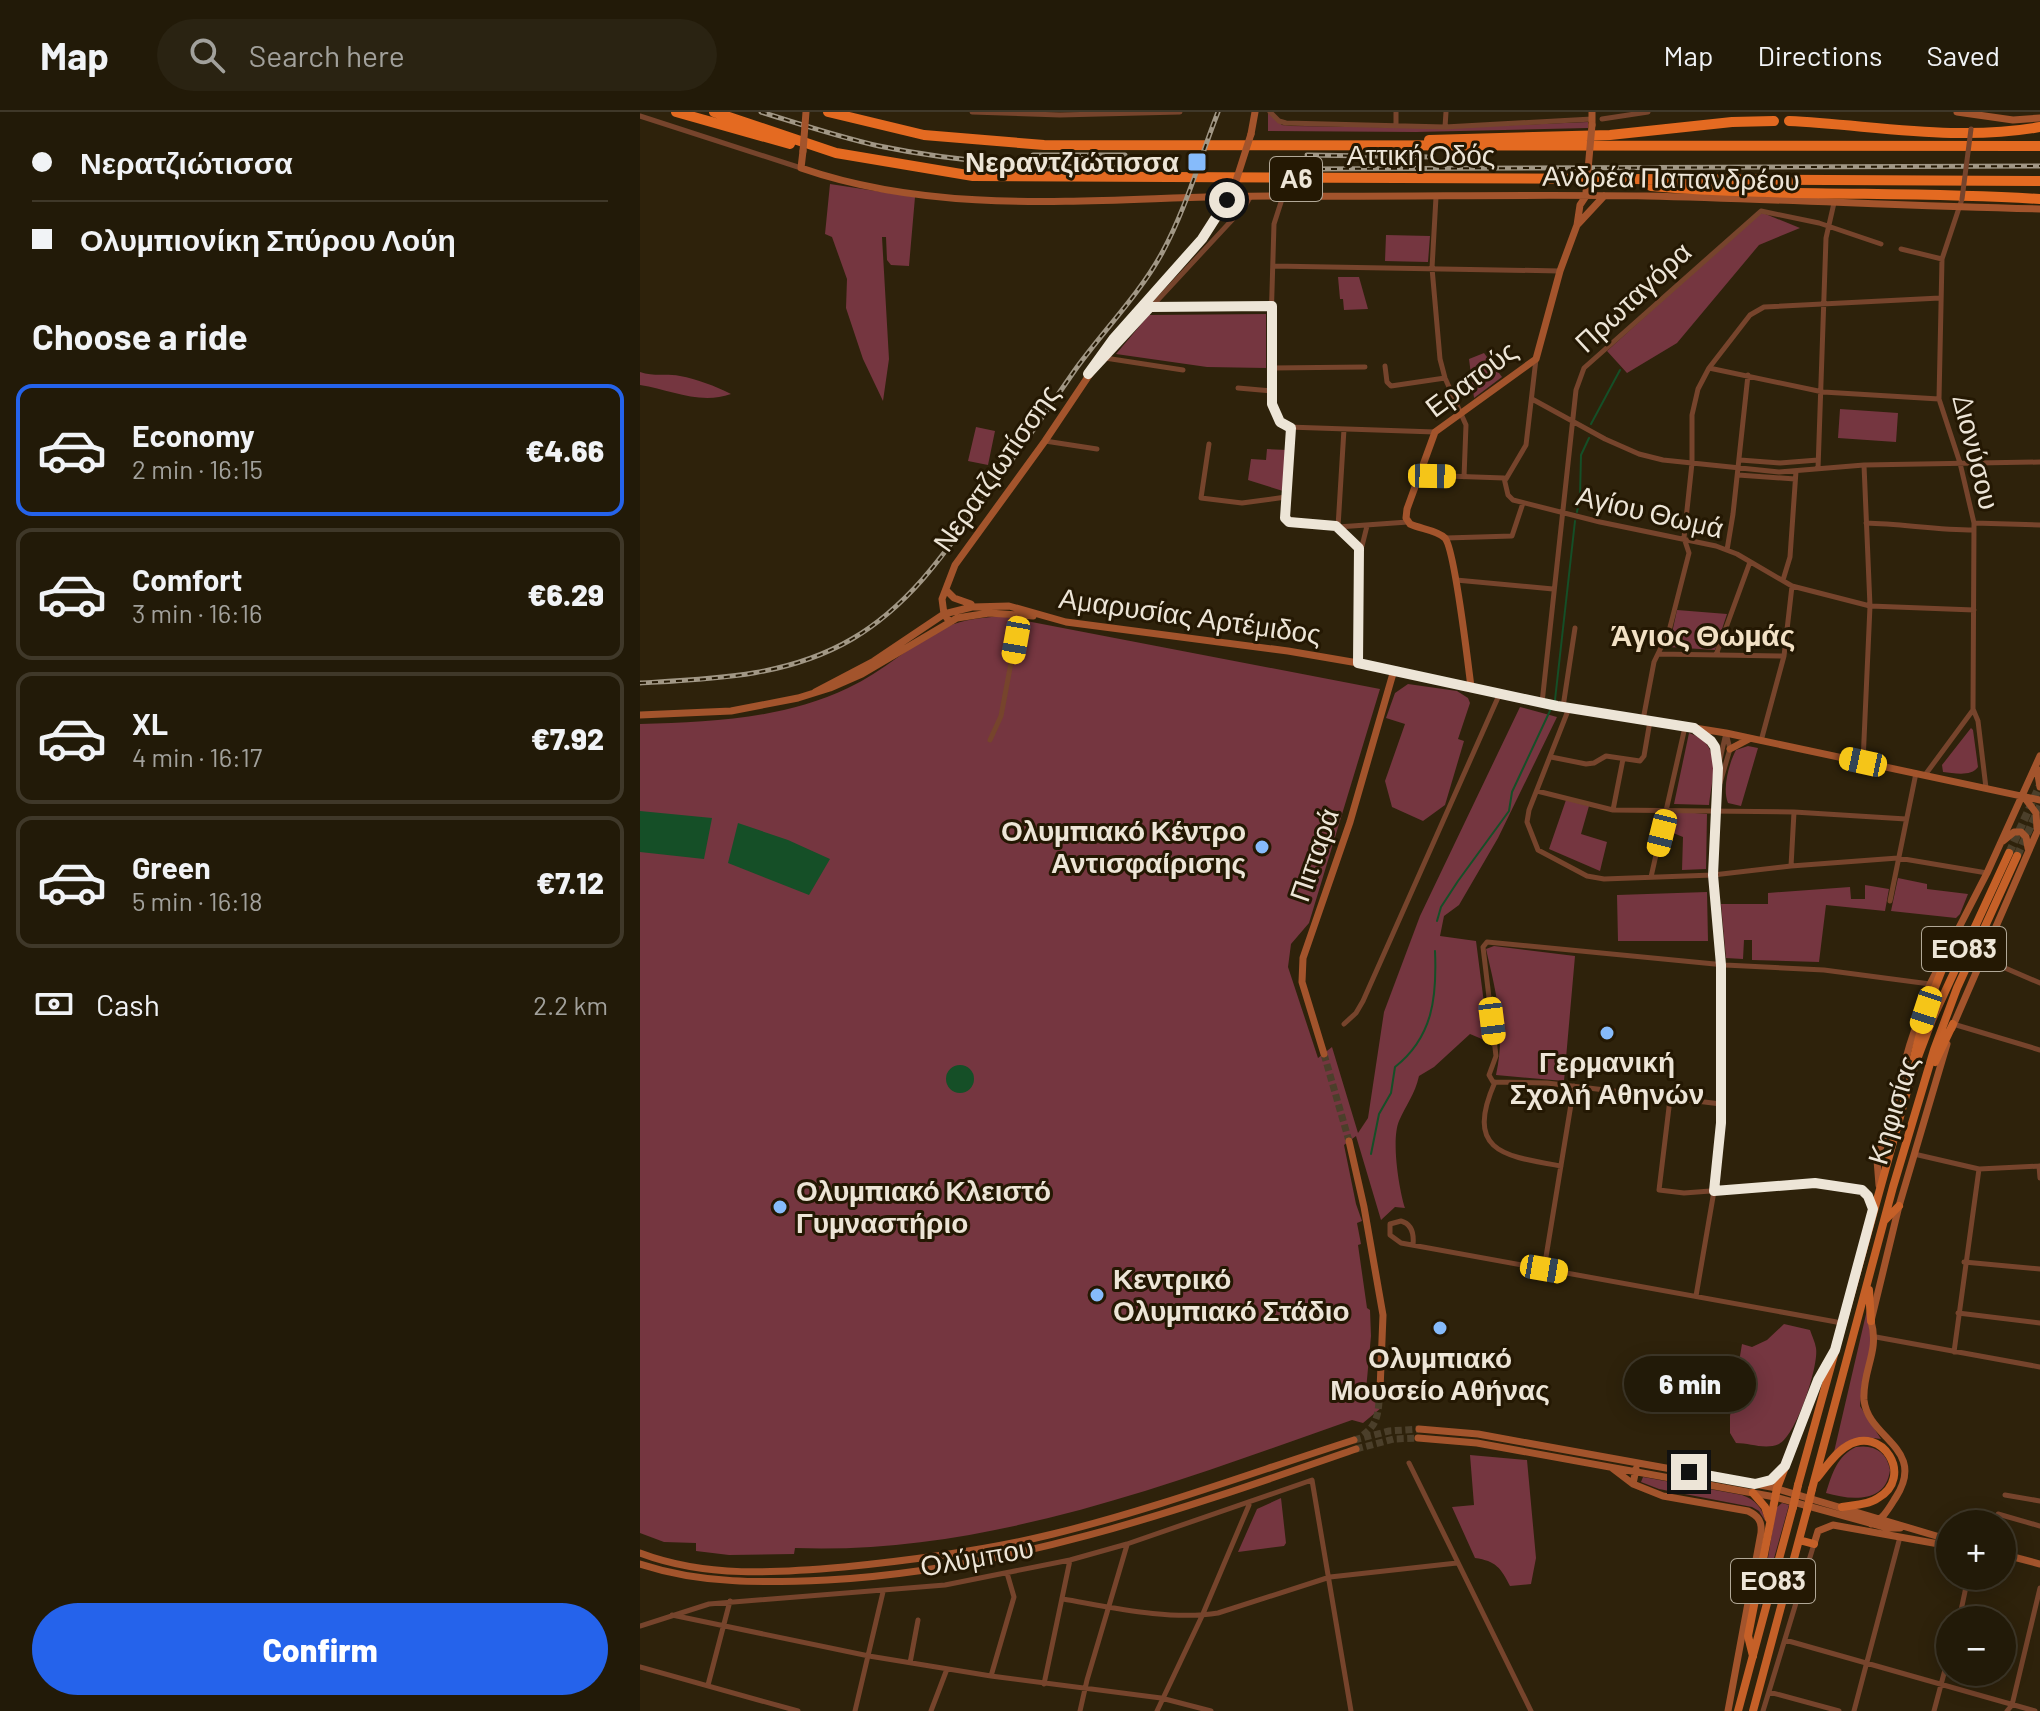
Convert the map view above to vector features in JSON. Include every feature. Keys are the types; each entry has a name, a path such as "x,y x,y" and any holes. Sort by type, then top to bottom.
{"highway":[{"path":"676,112 803,147"},
{"name":"Αττική Οδός","path":"714,112 803,147 973,176 2040,181"},
{"name":"Αττική Οδός","path":"828,112 924,135 997,143 2040,146"},
{"path":"1789,121 1833,122 1939,134 1997,134 2036,119"},
{"path":"1376,146 1432,139 1610,135 1732,122 1774,121"},
{"path":"1601,179 1653,186 1772,192 1948,193 2040,199"}],"main road":[{"path":"801,168 806,112"},
{"name":"Νερατζιωτίσσης","path":"948,616 942,599 955,565 1045,441 1114,338 1208,231 1234,187 1255,112"},
{"path":"1957,112 2013,120 2036,119"},
{"name":"Ερατούς","path":"1408,522 1407,509 1435,432 1536,359 1560,271 1587,204 1592,119"},
{"name":"Ανδρέα Παπανδρέου","path":"801,168 878,187 992,200 1079,202 1251,196 1565,197 1586,194 1834,203 1961,202 2040,209"},
{"path":"1565,197 1580,219 1604,196"},
{"path":"1408,522 1445,538 1456,580 1471,687"},
{"name":"Νερατζιωτίσσης","path":"946,590 954,598 948,616"},
{"path":"954,598 980,606"},
{"name":"Αμαρυσίας Αρτέμιδος","path":"980,606 1000,605 1039,616"},
{"path":"640,715 731,711 830,688 876,666 948,616 980,606"},
{"name":"Αμαρυσίας Αρτέμιδος","path":"948,616 982,613 1039,616 1092,626 1288,651 1394,670 1563,707 1726,733 2040,800"},
{"name":"Πιτταρά","path":"1324,1054 1302,982 1303,958 1350,822 1394,670"},
{"path":"1694,728 1715,747 1718,768"},
{"path":"1730,749 1750,739"},
{"path":"2038,759 2040,787"},
{"name":"Κηφισίας","path":"1879,1185 1877,1163 1881,1145 1930,984 1987,873 2038,759"},
{"path":"2022,795 2036,813 2039,828"},
{"name":"Κηφισίας","path":"1871,1321 1899,1206 1953,1024 2039,828"},
{"path":"2000,844 2014,832 2021,832 2026,837 2028,854"},
{"name":"Κηφισίας","path":"1738,1711 1879,1185 1913,1070 1932,1020 2013,854 1957,988 1922,1088 1813,1485 1805,1504 1799,1540 1753,1711"},
{"path":"1913,1070 1920,1027 1949,952"},
{"path":"1922,1088 1953,1024"},
{"path":"1349,1141 1381,1303 1384,1334 1380,1390"},
{"path":"1884,1221 1899,1206"},
{"path":"1871,1524 1881,1518 1900,1490 1905,1475 1897,1449 1865,1405 1865,1383 1876,1337 1869,1298 1872,1266"},
{"path":"1753,1656 1748,1636 1776,1493 1818,1380 1835,1350"},
{"path":"1636,1467 1610,1467 1418,1433 1478,1434 1754,1488 1871,1524 1936,1540"},
{"path":"1813,1485 1848,1445 1871,1441 1884,1448 1895,1464 1895,1477 1889,1489 1870,1502 1842,1507"},
{"path":"640,1553 693,1567 747,1572 805,1570 941,1556 1016,1543 1084,1526 1355,1445 1114,1529 1055,1545 965,1563 867,1577 768,1583 708,1579 640,1564"},
{"path":"1754,1488 1771,1480 1785,1466"},
{"path":"1610,1467 1633,1484 1663,1496 1748,1511 1760,1519 1760,1541 1728,1711"},
{"path":"1633,1484 1636,1467"},
{"path":"1754,1488 1765,1507 1770,1526"},
{"path":"1805,1504 1842,1507 1881,1518 1901,1532"},
{"path":"1799,1540 1814,1544 1818,1531 1829,1525 1901,1532"},
{"path":"2016,1558 2040,1564"}],"street":[{"path":"972,112 1180,112"},
{"path":"1270,112 1286,123 1396,127 1592,119"},
{"path":"1396,112 1396,127"},
{"path":"1445,127 1446,112"},
{"path":"1602,119 1648,112"},
{"name":"Διονύσου","path":"1973,114 1961,202 1942,259 1939,399 1960,463 1974,527 1973,709 1978,721 1986,788"},
{"name":"Ανδρέα Παπανδρέου","path":"640,116 801,168"},
{"name":"Νερατζιωτίσσης","path":"1088,374 1251,196"},
{"path":"1283,196 1274,224 1271,368 1273,409 1277,418 1284,426 1291,428 1435,432"},
{"path":"1436,197 1432,268 1440,359 1467,428 1464,477"},
{"path":"1818,469 1829,226 1834,203"},
{"name":"Πρωταγόρα","path":"1545,703 1553,589 1572,421 1578,381 1590,360 1754,215 1766,210 1829,226 1881,244"},
{"path":"1901,249 1942,259"},
{"path":"1273,266 1560,271"},
{"path":"1551,757 1590,765 1606,756 1642,760 1658,654 1669,631 1689,553 1684,538 1692,463 1692,415 1698,389 1709,368 1756,311 1774,306 1940,298"},
{"path":"1150,307 1272,306"},
{"path":"1104,358 1183,370"},
{"path":"1445,538 1514,535 1523,503 1510,497 1506,479 1526,445 1536,359"},
{"path":"1385,366 1387,382 1391,386 1445,378"},
{"path":"1271,368 1365,367"},
{"path":"1709,368 1823,392 1939,399"},
{"path":"1727,550 1748,375"},
{"path":"1238,388 1272,391"},
{"path":"1532,399 1605,439 1651,458 1795,479"},
{"path":"1291,428 1285,519 1338,527 1408,522"},
{"path":"1344,429 1338,527 1359,548"},
{"path":"1045,441 1097,449"},
{"path":"1209,444 1201,498 1242,503 1286,497"},
{"path":"1740,460 1780,463 1819,460"},
{"path":"1738,472 1864,465 2040,462"},
{"path":"1863,762 1870,606 1864,465"},
{"path":"1783,580 1790,557 1796,471"},
{"path":"1418,475 1506,479"},
{"name":"Αγίου Θωμά","path":"1523,503 1727,550 1792,586 1870,606 1974,610"},
{"path":"1866,523 1912,524 1937,530 2040,525"},
{"path":"1358,663 1359,548 1367,526"},
{"path":"1716,655 1750,562"},
{"path":"1456,580 1553,589"},
{"path":"1761,741 1784,656 1792,586"},
{"path":"990,740 1001,716 1020,615"},
{"path":"1575,628 1563,707 1551,757 1527,822 1534,845 1543,854 1595,878 1713,875 1898,858 1987,873"},
{"path":"1658,654 1784,656"},
{"path":"1344,1024 1363,1001 1500,693"},
{"path":"1890,901 1906,819 1920,774 1973,709"},
{"path":"1651,877 1685,727"},
{"path":"1718,788 1730,749 1726,733"},
{"path":"1696,1296 1714,1191 1721,1104 1721,965 1713,875 1718,768 1726,733"},
{"path":"1613,810 1623,759"},
{"path":"1537,791 1613,810 1794,812 1906,819"},
{"path":"1791,866 1794,812"},
{"path":"1721,1104 1547,1083 1495,1082 1489,1075 1496,1056 1483,947 1487,942 1721,965 1824,970 1930,984"},
{"path":"1981,957 2040,983"},
{"path":"1953,1024 2040,1050"},
{"path":"1495,1082 1484,1107 1484,1120 1493,1144 1511,1157 1561,1166"},
{"path":"1544,1269 1574,1086"},
{"path":"1670,1099 1659,1190 1684,1193 1815,1183 1862,1190 1873,1209"},
{"path":"1914,1154 1979,1169 2039,1166 2040,1178"},
{"path":"1954,1352 1979,1169"},
{"path":"1413,1245 1409,1224 1401,1221 1390,1224 1389,1232 1393,1238 1413,1245 1842,1323"},
{"path":"1964,1262 2040,1269"},
{"path":"1958,1313 2040,1323"},
{"path":"1876,1337 2040,1367"},
{"path":"1409,1463 1531,1711"},
{"name":"Ολύμπου","path":"640,1626 700,1606 730,1601 945,1585 1070,1560 1250,1504 1312,1480 1330,1577"},
{"path":"2005,1495 2040,1501"},
{"path":"1157,1711 1250,1504"},
{"path":"2016,1519 2040,1526"},
{"path":"1854,1711 1901,1532"},
{"path":"1080,1711 1127,1544"},
{"path":"1763,1711 1814,1544"},
{"path":"1044,1684 1070,1560"},
{"path":"1063,1599 1108,1607 1202,1616 1330,1577 1457,1563"},
{"path":"991,1676 1014,1597 1007,1573"},
{"path":"1330,1577 1351,1711"},
{"path":"2007,1711 2012,1705 2040,1588"},
{"path":"855,1711 883,1592"},
{"path":"708,1685 730,1601"},
{"path":"671,1615 869,1656 1044,1684 1161,1698 1211,1711"},
{"path":"910,1663 918,1620"},
{"path":"1785,1640 1936,1683"},
{"path":"640,1667 798,1711"},
{"path":"931,1711 947,1669"},
{"path":"1934,1711 1940,1686"},
{"path":"1948,1686 2035,1711"},
{"path":"1769,1692 1839,1711"}],"shaded area":[{"path":"1268,113 1282,125 1291,126 1445,128 1588,122 1588,128 1268,131"},
{"path":"830,184 915,197 909,266 891,265 887,260 886,237 882,237 889,359 883,401 863,359 846,308 847,279 832,237 825,234"},
{"path":"1763,213 1800,228 1759,245 1677,343 1627,373 1607,351 1758,214"},
{"path":"1386,235 1430,236 1428,262 1385,261"},
{"path":"1338,277 1359,277 1368,309 1344,310"},
{"path":"1266,314 1266,368 1207,367 1116,354 1149,315"},
{"path":"1484,353 1502,377 1474,398 1469,359"},
{"path":"640,372 686,377 731,394 708,398 686,396 640,385"},
{"path":"1840,409 1898,413 1896,442 1838,438"},
{"path":"976,427 995,431 988,465 968,461"},
{"path":"1267,449 1287,450 1283,491 1248,480 1251,459 1266,460"},
{"path":"1677,610 1727,614 1715,650 1669,647"},
{"path":"1000,616 1380,689 1309,923 1291,944 1288,967 1318,1058 1332,1047 1358,1133 1368,1118 1384,1012 1420,916 1520,707 1557,717 1498,838 1459,905 1444,916 1440,936 1476,941 1489,1042 1470,1034 1434,1067 1419,1076 1397,1129 1397,1164 1405,1208 1395,1207 1381,1220 1356,1136 1344,1145 1362,1221 1357,1223 1361,1244 1358,1245 1367,1308 1370,1310 1366,1390 1381,1408 1363,1423 1352,1420 1148,1490 1009,1527 938,1540 867,1547 795,1548 794,1554 729,1555 696,1551 696,1543 664,1542 640,1533 640,724 720,720 798,706 848,688 947,627"},
{"path":"1408,684 1457,691 1470,703 1458,739 1464,741 1445,805 1423,821 1392,807 1385,781 1405,724 1386,718 1395,693"},
{"path":"1971,728 1978,767 1967,773 1943,772 1942,765"},
{"path":"1689,733 1700,738 1712,753 1709,805 1674,804"},
{"path":"1748,746 1758,748 1741,806 1728,803 1726,784 1731,762 1736,750"},
{"path":"1566,800 1589,806 1581,834 1607,842 1600,871 1549,849"},
{"path":"640,811 712,818 704,859 640,852"},
{"path":"1670,811 1707,814 1706,869 1682,870 1683,837 1666,830"},
{"path":"738,823 830,859 809,895 728,863"},
{"path":"1898,878 1927,884 1927,889 1968,894 1956,918 1891,911"},
{"path":"1865,885 1889,889 1885,911 1826,905 1819,962 1752,960 1752,940 1744,940 1743,959 1726,958 1721,904 1768,904 1768,893 1850,887 1851,899 1865,899"},
{"path":"1707,892 1708,941 1618,941 1617,895"},
{"path":"1494,946 1575,956 1564,1081 1496,1075 1500,1027 1486,949"},
{"path":"960,1065 970,1069 974,1079 970,1089 960,1093 950,1089 946,1079 950,1069"},
{"path":"1867,1310 1874,1340 1860,1406 1881,1439 1856,1439 1834,1452"},
{"path":"1784,1324 1810,1330 1816,1348 1814,1369 1799,1415 1779,1444 1736,1443 1730,1433 1730,1416 1742,1344 1752,1347 1767,1340"},
{"path":"1856,1447 1874,1448 1883,1454 1890,1470 1882,1489 1856,1498 1826,1493 1840,1460"},
{"path":"1470,1455 1527,1460 1536,1558 1531,1584 1510,1586 1497,1566 1475,1558 1452,1507 1474,1505"},
{"path":"1643,1477 1742,1495 1758,1505 1766,1522 1752,1507 1659,1489 1641,1482"},
{"path":"1281,1498 1284,1546 1238,1552 1257,1509"},
{"path":"1782,1503 1789,1505 1760,1608 1776,1508"}],"waterway":[{"path":"1591,424 1620,370"},
{"path":"1577,512 1581,455 1589,438"},
{"path":"1437,921 1441,907 1458,881 1509,811 1512,792 1555,700 1575,521"},
{"path":"1371,1154 1379,1114 1391,1093 1395,1067 1418,1043 1430,1015 1435,984 1435,951"}],"tunnel":[{"path":"2009,853 2040,785"},
{"path":"2017,856 2040,806"},
{"path":"1324,1054 1349,1141"},
{"path":"1363,1435 1375,1420 1380,1390"},
{"path":"1354,1440 1389,1431 1419,1429"},
{"path":"1356,1449 1394,1439 1418,1438"}],"railway":[{"path":"761,112 849,139 910,152 1002,163 1124,168"},
{"path":"640,683 749,674 802,661 852,639 907,595 952,542 1075,370 1153,268 1178,219 1218,112"},
{"path":"1033,155 1125,155"},
{"path":"1307,155 1432,157"},
{"path":"1307,169 2040,166"}],"place":[{"name":"Νεραντζιώτισσα","path":"1197,162"},
{"name":"Ολυμπιακό Κέντρο Αντισφαίρισης","path":"1262,847"},
{"name":"Γερμανική Σχολή Αθηνών","path":"1607,1033"},
{"name":"Ολυμπιακό Κλειστό Γυμναστήριο","path":"780,1207"},
{"name":"Κεντρικό Ολυμπιακό Στάδιο","path":"1097,1295"},
{"name":"Ολυμπιακό Μουσείο Αθήνας","path":"1440,1328"}],"district":[{"name":"Άγιος Θωμάς","path":"1703,636"}],"route":[{"path":"1227,200 1202,239 1114,338 1088,374 1150,307 1272,306 1272,404 1280,422 1291,428 1285,519 1289,522 1333,525 1359,548 1358,663 1557,706 1694,728 1705,734 1715,747 1718,788 1713,875 1721,965 1721,1123 1714,1191 1815,1183 1862,1190 1873,1209 1835,1350 1818,1380 1785,1466 1771,1480 1755,1484 1689,1472"}]}
